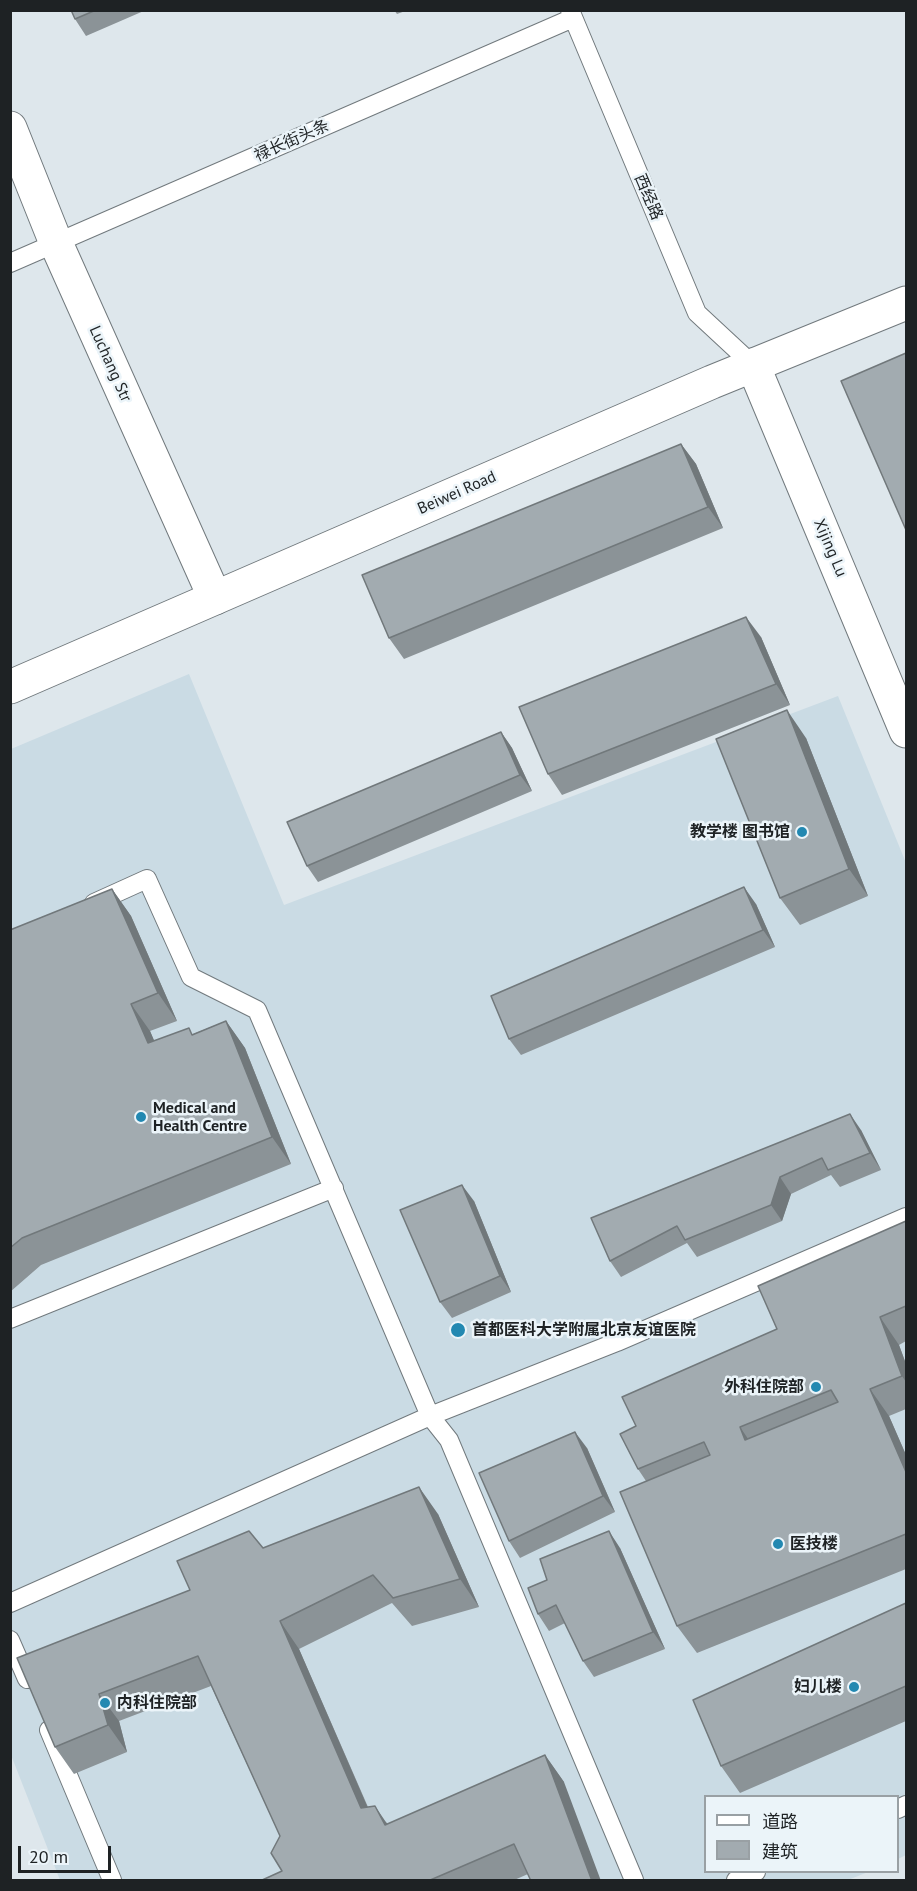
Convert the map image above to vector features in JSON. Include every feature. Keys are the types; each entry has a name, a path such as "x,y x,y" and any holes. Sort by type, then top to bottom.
{"street":[{"name":"Luchang Str","path":"10,128 56,243 215,598"},
{"name":"Beiwei Road","path":"10,687 753,364 906,303"},
{"name":"Xijing Lu","path":"753,364 906,731"}],"lane":[{"name":"禄长街头条","path":"10,263 572,14"},
{"name":"西经路","path":"572,14 697,313 753,364"},
{"path":"74,912 147,879 191,977 257,1010 430,1416 449,1440 634,1881"},
{"path":"10,1319 334,1188"},
{"path":"10,1603 430,1416 617,1342 906,1217"},
{"path":"10,1640 34,1694"},
{"path":"43,1716 112,1881"},
{"path":"736,1881 754,1873"}],"shaded area":[{"name":"首都医科大学附属北京友谊医院","path":"189,674 284,905 838,696 906,863 906,1855 899,1858 899,1795 704,1795 704,1873 866,1873 848,1880 60,1880 11,1755 11,749"}],"building":[{"path":"71,10 96,10 75,19"},
{"path":"906,353 906,530 841,381"},
{"path":"681,444 708,507 389,638 362,575"},
{"path":"746,617 776,684 548,774 519,707"},
{"name":"教学楼 图书馆","path":"787,710 849,869 780,898 716,739"},
{"path":"501,732 520,775 307,866 287,822"},
{"path":"744,887 763,930 509,1039 491,996"},
{"name":"Medical and Health Centre","path":"112,889 158,993 131,1004 148,1043 189,1028 192,1035 226,1021 272,1137 22,1238 10,1248 10,930"},
{"path":"850,1114 870,1153 828,1170 822,1158 780,1177 771,1205 685,1240 677,1226 610,1261 591,1218"},
{"path":"462,1185 500,1276 440,1302 400,1210"},
{"path":"906,1221 906,1306 880,1317 902,1376 870,1389 906,1472 906,1534 677,1626 620,1492 710,1455 704,1442 638,1469 620,1434 636,1426 622,1397 777,1329 758,1286","holes":["831,1390 838,1402 745,1440 740,1427"]},
{"path":"575,1432 603,1496 509,1541 479,1473"},
{"name":"内科住院部","path":"419,1487 460,1579 393,1598 373,1575 280,1621 361,1808 375,1806 385,1825 545,1755 592,1881 531,1881 514,1844 428,1881 260,1881 282,1871 271,1853 280,1836 198,1656 99,1694 108,1725 55,1747 17,1658 190,1590 177,1561 249,1531 263,1548"},
{"path":"609,1531 653,1632 583,1661 556,1605 538,1614 528,1588 547,1580 540,1559"},
{"path":"906,1603 906,1686 721,1766 693,1700"}],"place":[{"name":"教学楼 图书馆","path":"802,832"},
{"name":"Medical and Health Centre","path":"141,1117"},
{"name":"首都医科大学附属北京友谊医院","path":"458,1330"},
{"name":"外科住院部","path":"816,1387"},
{"name":"医技楼","path":"778,1544"},
{"name":"妇儿楼","path":"854,1687"},
{"name":"内科住院部","path":"105,1703"}]}
